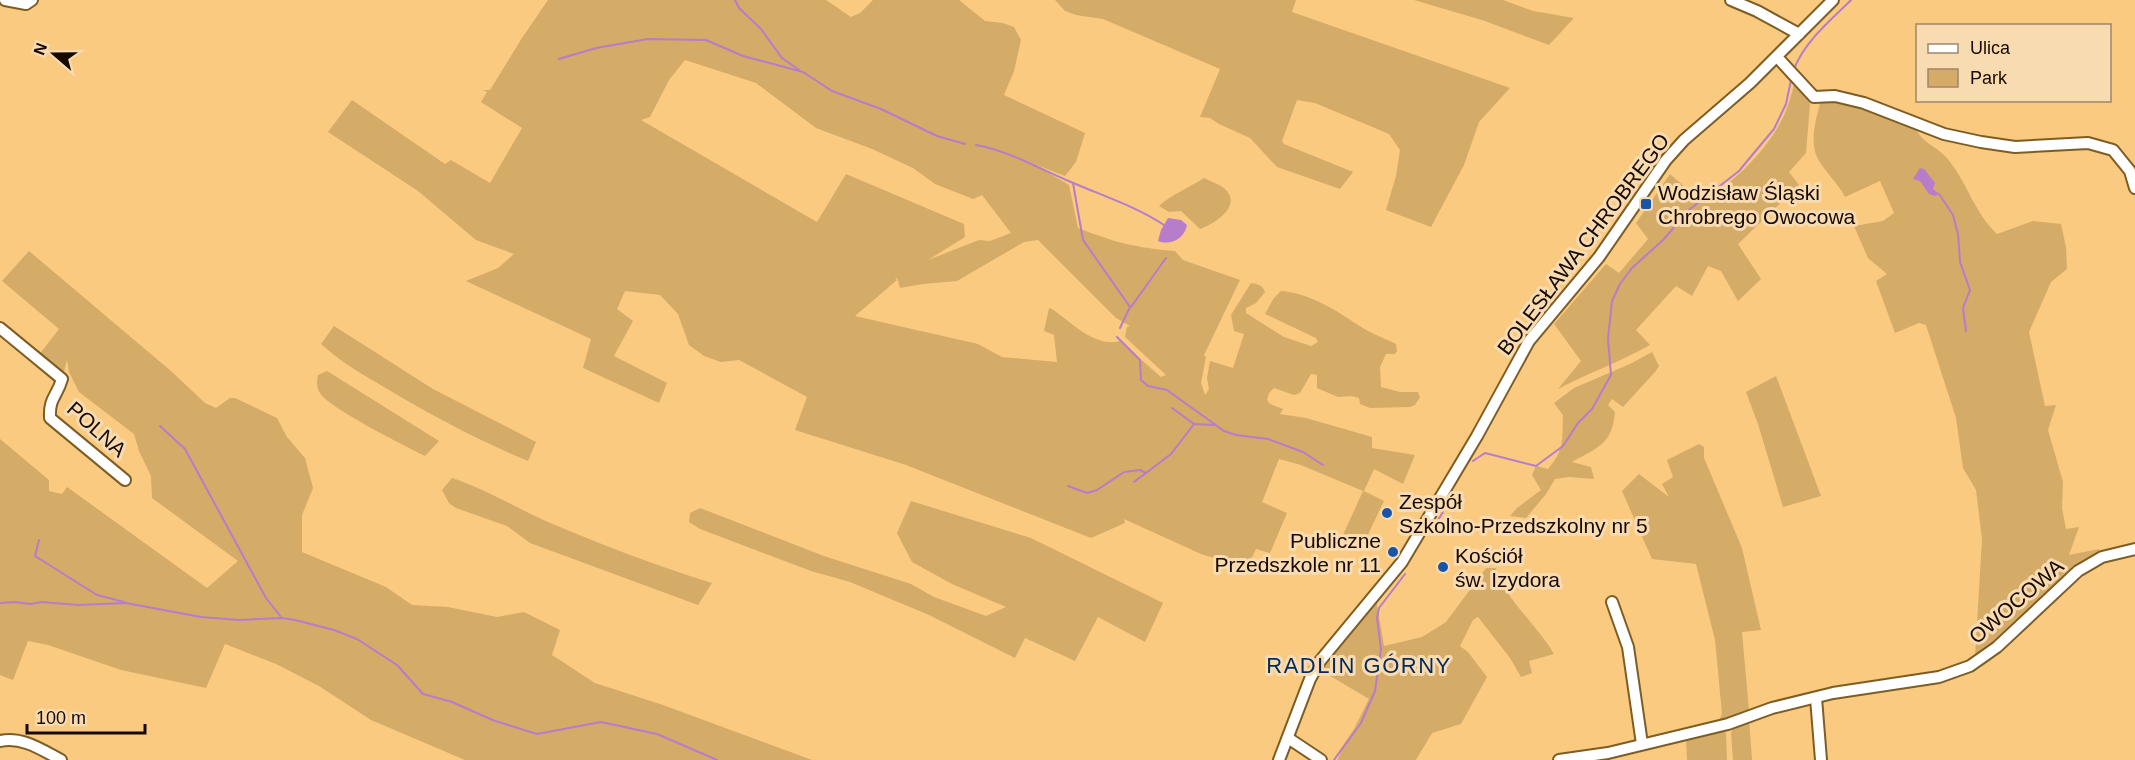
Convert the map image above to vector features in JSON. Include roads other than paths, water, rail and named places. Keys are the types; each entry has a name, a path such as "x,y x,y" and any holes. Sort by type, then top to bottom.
{"street":[{"path":"5,0 26,4 32,0"},
{"path":"1731,0 1799,34"},
{"name":"BOLESŁAWA CHROBREGO","path":"1279,760 1310,679 1320,661 1402,562 1472,446 1529,341 1599,257 1666,160 1684,140 1777,57 1833,0"},
{"path":"1777,57 1814,97 1835,96 1864,103 1944,134 2015,147 2088,143 2113,150 2130,171 2135,188"},
{"name":"POLNA","path":"0,328 62,378 49,404 50,418 125,480"},
{"name":"OWOCOWA","path":"1559,760 1608,753 1728,724 1772,708 1833,693 1939,677 1970,666 1997,647 2078,572 2102,558 2135,549"},
{"path":"1612,602 1628,647 1641,744"},
{"path":"1816,698 1821,760"},
{"path":"1288,738 1321,760"},
{"path":"0,741 17,740 35,746 61,760"}],"waterway":[{"path":"735,0 739,8 761,29 782,58 799,70"},
{"path":"1794,69 1811,40 1851,0"},
{"path":"559,59 596,48 648,39 706,40 743,56 803,72 832,91 881,109 937,136 965,144"},
{"path":"1473,461 1485,453 1536,466 1563,446 1578,423 1592,409 1611,375 1608,339 1612,301 1620,284 1632,268 1663,240 1690,209 1739,171 1774,129 1786,104 1791,80"},
{"path":"976,145 1000,151 1024,161 1130,207 1164,225"},
{"path":"1073,183 1083,240 1130,307 1120,328"},
{"path":"1939,194 1953,215 1958,234 1960,262 1970,290 1963,308 1966,331"},
{"path":"1131,307 1166,258"},
{"path":"1117,337 1140,360 1141,380 1148,386 1167,390 1224,431 1268,439 1303,452 1323,465"},
{"path":"1172,408 1194,424"},
{"path":"1134,482 1171,454 1194,424 1215,425"},
{"path":"160,426 185,449 266,598 281,617"},
{"path":"1068,486 1087,493 1097,490 1124,472 1140,470 1146,473"},
{"path":"1430,534 1451,498"},
{"path":"39,540 35,556 97,595 124,602"},
{"path":"1334,760 1361,723 1375,691 1381,649 1377,618 1379,608 1405,574"},
{"path":"0,603 42,602 78,605 126,603 201,617 295,620 334,630 357,639 397,665 423,694 452,702 495,721 537,734 601,722 657,734 717,760"}],"place":[{"name":"Wodzisław Śląski Chrobrego Owocowa","path":"1646,204"},
{"name":"Zespół Szkolno-Przedszkolny nr 5","path":"1387,513"},
{"name":"Publiczne Przedszkole nr 11","path":"1393,552"},
{"name":"Kościół św. Izydora","path":"1443,567"}],"district":[{"name":"RADLIN GÓRNY","path":"1359,665"}]}
